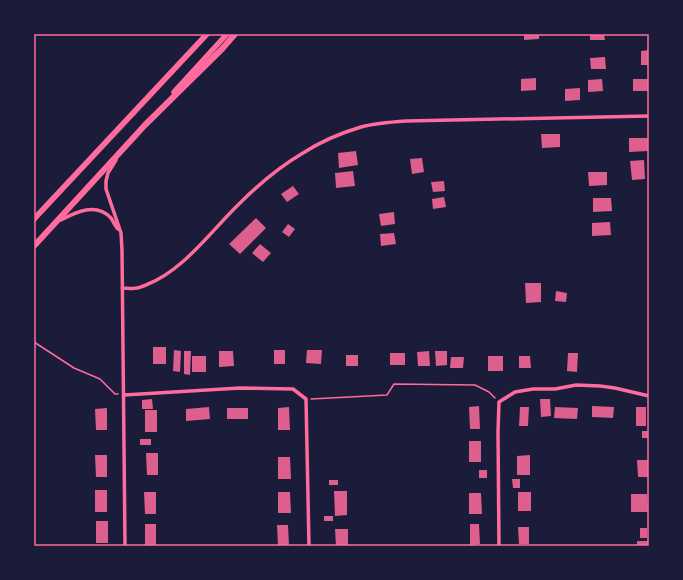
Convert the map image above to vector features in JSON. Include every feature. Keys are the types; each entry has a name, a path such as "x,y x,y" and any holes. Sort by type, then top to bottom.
{"highway":[{"path":"34,246 144,125 236,34"}],"main road":[{"path":"34,219 207,34"},
{"path":"144,125 227,34"}],"street":[{"path":"122,288 138,288 153,283 168,274 191,254 238,204 271,176 303,152 323,141 343,133 362,127 406,121 649,116"},
{"path":"121,151 108,173 106,189 121,233 122,250 125,546"},
{"path":"57,222 77,211 86,209 95,210 104,213 110,218 121,233"},
{"path":"499,546 499,402 515,392 533,389 555,389 576,384 615,388 649,396"},
{"path":"124,395 240,388 293,389 306,399 309,546"}],"path":[{"path":"34,342 74,368 100,379 115,394 124,395"},
{"path":"306,399 387,395 394,384 475,385 489,392 499,402"}],"building":[{"path":"524,34 539,34 539,39 524,40"},
{"path":"590,34 604,34 605,40 590,40"},
{"path":"649,50 649,65 641,65 641,51"},
{"path":"605,57 606,69 591,69 590,58"},
{"path":"536,78 536,90 521,91 521,79"},
{"path":"602,79 603,91 588,92 588,80"},
{"path":"633,79 648,79 648,91 633,91"},
{"path":"580,88 580,100 565,101 565,89"},
{"path":"541,134 560,134 560,147 542,148"},
{"path":"629,138 648,138 648,151 629,152"},
{"path":"356,151 358,165 339,168 338,153"},
{"path":"422,158 424,172 412,174 410,159"},
{"path":"644,160 645,179 632,180 630,161"},
{"path":"353,171 355,186 336,188 335,173"},
{"path":"588,172 607,172 607,185 589,186"},
{"path":"444,181 445,191 433,192 431,182"},
{"path":"293,186 299,194 287,202 281,194"},
{"path":"444,197 446,207 433,209 432,199"},
{"path":"593,198 611,198 612,211 593,212"},
{"path":"394,212 395,224 381,226 379,214"},
{"path":"256,218 266,228 240,254 229,244"},
{"path":"610,222 611,235 592,236 592,223"},
{"path":"288,224 295,229 289,237 282,232"},
{"path":"394,233 396,244 381,246 380,234"},
{"path":"260,244 271,253 263,262 252,253"},
{"path":"525,283 541,283 541,302 526,303"},
{"path":"556,291 567,293 566,302 555,301"},
{"path":"153,347 166,347 166,364 153,364"},
{"path":"174,350 181,351 180,372 173,371"},
{"path":"274,350 285,350 285,364 274,364"},
{"path":"307,350 322,350 321,364 306,363"},
{"path":"184,351 191,351 190,375 184,374"},
{"path":"219,351 233,351 234,366 219,367"},
{"path":"429,351 430,366 418,366 417,352"},
{"path":"435,351 447,351 447,365 436,366"},
{"path":"390,353 405,353 405,365 390,365"},
{"path":"568,353 578,353 577,372 567,371"},
{"path":"346,355 358,355 358,366 346,366"},
{"path":"192,356 206,356 206,372 192,372"},
{"path":"488,356 503,356 503,371 488,371"},
{"path":"519,356 530,356 531,368 519,368"},
{"path":"451,357 464,357 463,368 450,368"},
{"path":"152,399 153,409 142,409 142,400"},
{"path":"540,399 550,399 551,416 541,417"},
{"path":"479,406 480,429 470,429 469,407"},
{"path":"592,406 614,407 613,418 592,417"},
{"path":"209,407 210,419 186,421 186,409"},
{"path":"289,407 290,430 278,430 278,408"},
{"path":"520,407 529,407 528,426 519,426"},
{"path":"555,407 578,408 577,419 554,418"},
{"path":"636,407 646,407 646,426 636,426"},
{"path":"107,408 107,430 96,430 95,409"},
{"path":"227,408 248,408 248,419 227,419"},
{"path":"145,410 157,410 157,432 145,432"},
{"path":"642,431 649,431 649,438 642,438"},
{"path":"140,439 151,439 151,445 140,445"},
{"path":"469,441 481,441 481,462 469,462"},
{"path":"146,453 158,453 158,475 147,475"},
{"path":"95,455 107,455 107,477 96,477"},
{"path":"530,455 530,475 517,475 517,456"},
{"path":"278,457 290,457 291,479 278,479"},
{"path":"637,460 649,460 649,477 638,477"},
{"path":"479,470 487,470 487,478 479,478"},
{"path":"512,479 520,479 520,488 513,488"},
{"path":"329,480 338,480 338,485 329,485"},
{"path":"95,490 107,490 107,512 95,512"},
{"path":"334,491 347,491 347,515 335,516"},
{"path":"144,492 156,492 156,514 145,514"},
{"path":"278,492 290,492 291,513 278,513"},
{"path":"518,492 531,492 531,511 518,511"},
{"path":"469,493 481,493 482,514 469,514"},
{"path":"631,494 647,494 648,512 631,512"},
{"path":"324,516 333,516 333,521 324,521"},
{"path":"96,521 108,521 108,543 96,543"},
{"path":"145,524 156,524 156,546 145,546"},
{"path":"470,524 479,524 480,544 470,545"},
{"path":"277,525 288,525 289,546 278,546"},
{"path":"518,527 529,527 529,544 519,544"},
{"path":"640,528 647,528 647,538 640,538"},
{"path":"335,529 348,529 348,546 336,546"},
{"path":"637,541 649,541 649,546 637,546"}]}
